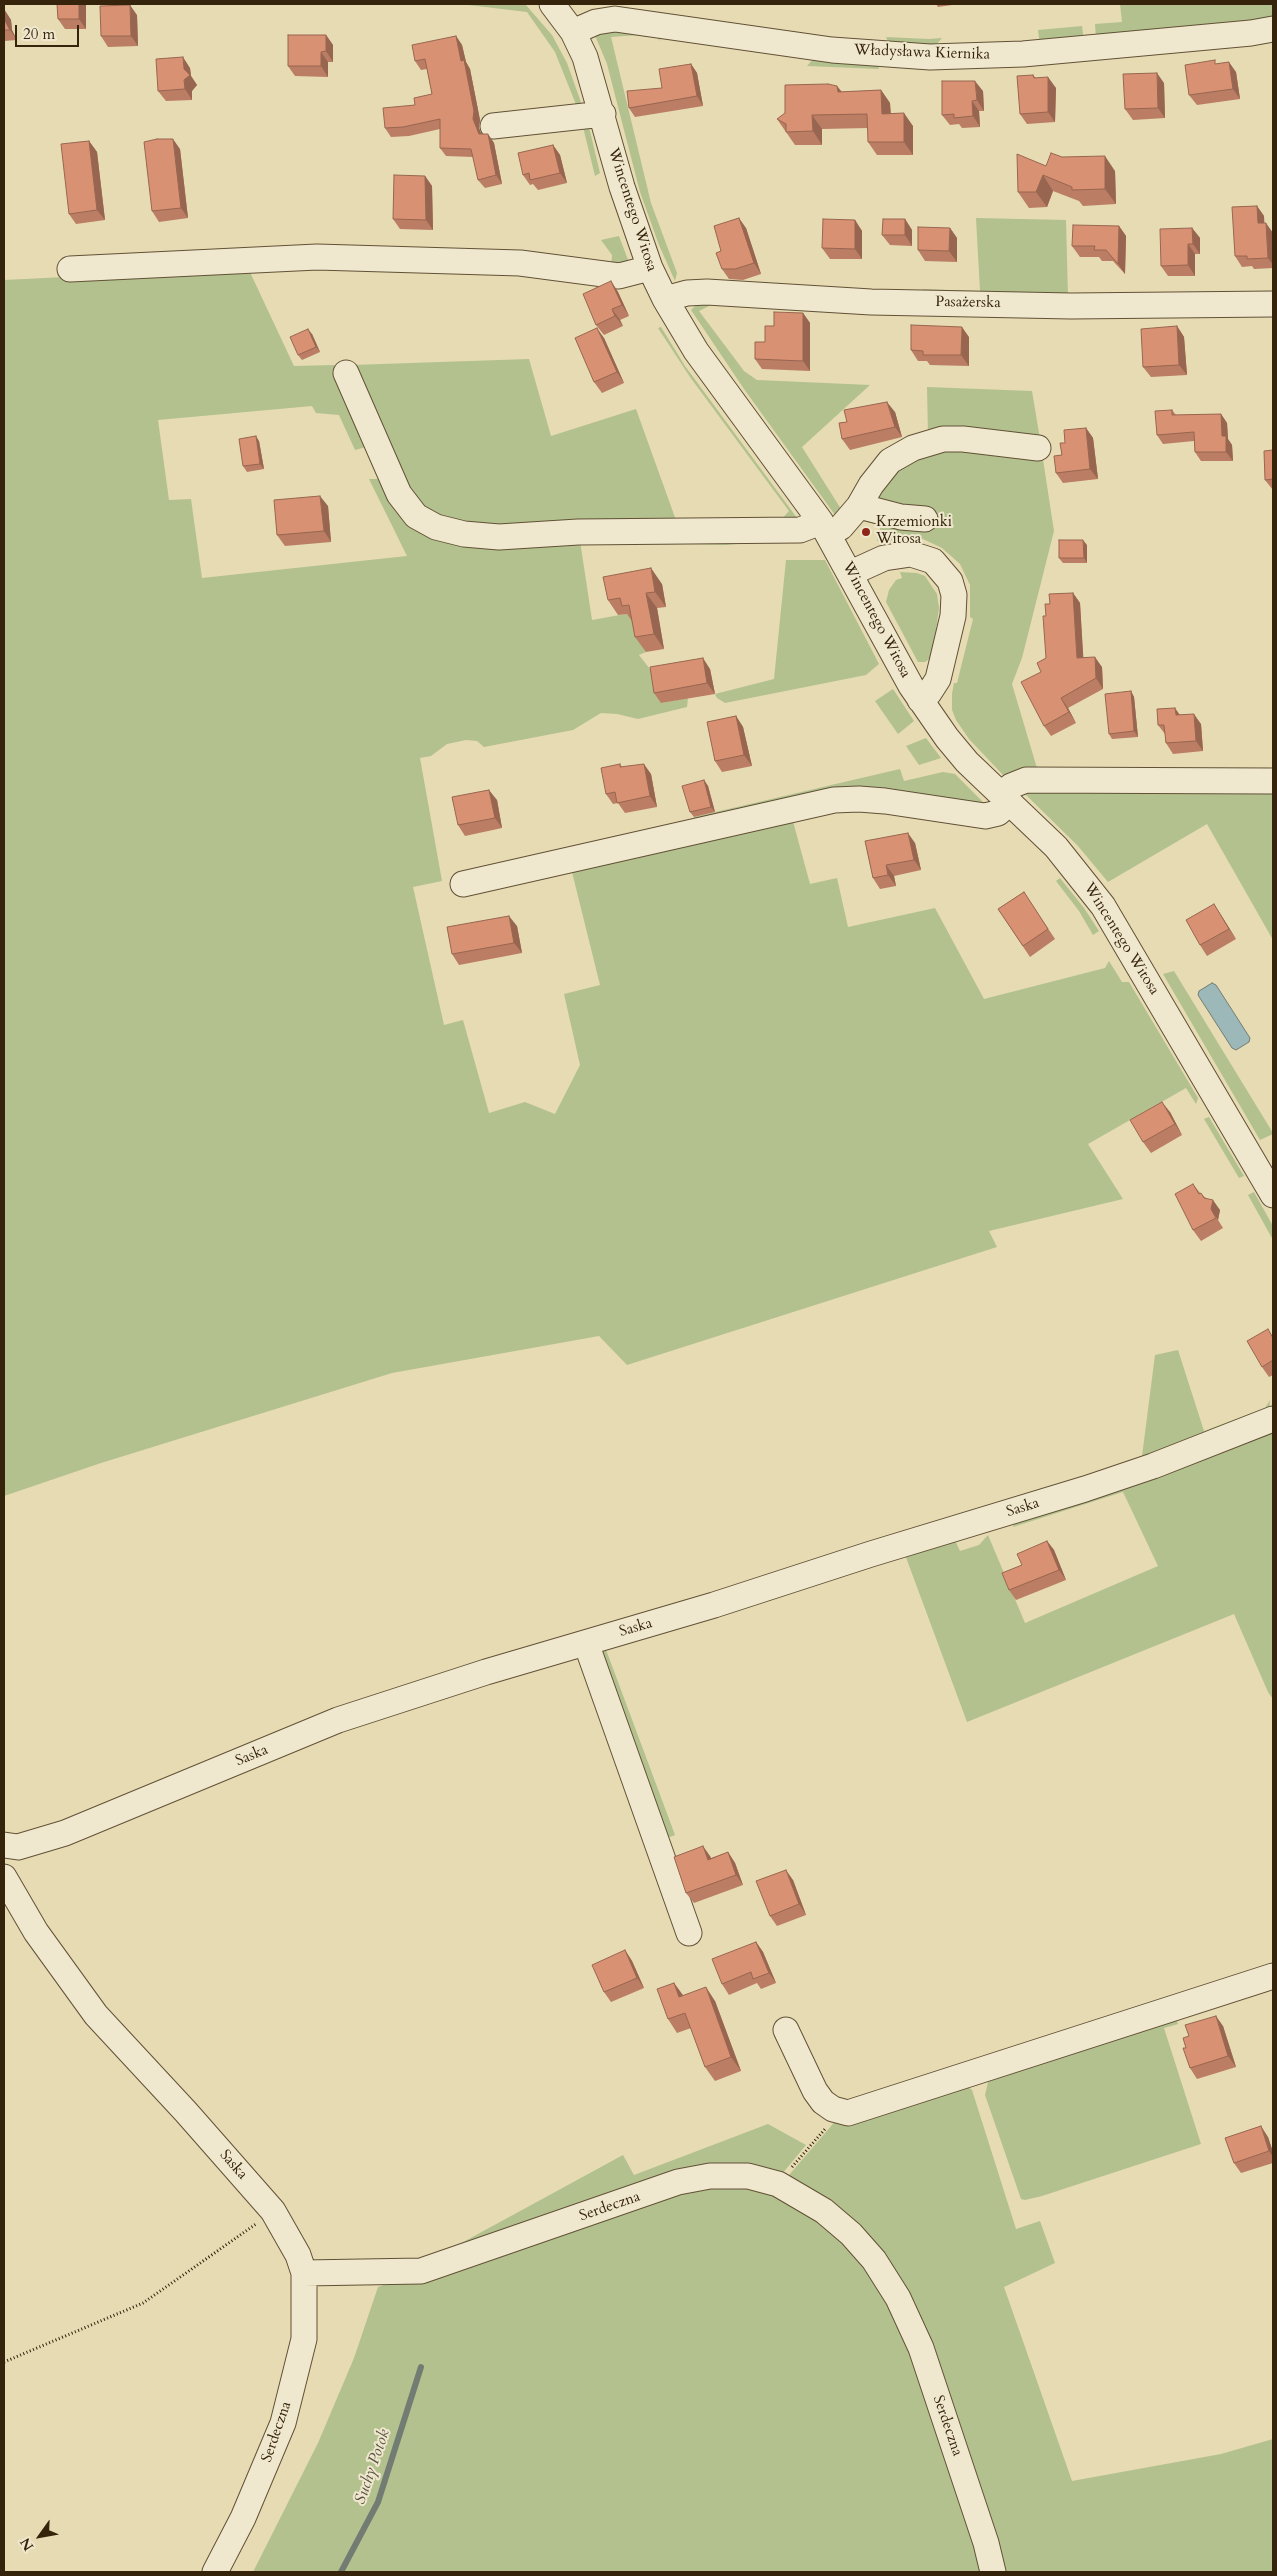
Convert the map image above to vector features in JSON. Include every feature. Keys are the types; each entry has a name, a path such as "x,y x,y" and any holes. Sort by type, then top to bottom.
{"street":[{"name":"Wincentego Witosa","path":"552,4 573,32 585,57 603,114 622,187 650,268 665,300 696,351 825,528 920,700 967,762 1056,847 1103,906 1273,1195"},
{"name":"Władysława Kiernika","path":"573,32 596,22 614,19 832,50 930,57 1023,54 1273,29"},
{"path":"493,126 603,114"},
{"path":"70,269 317,256 520,263 619,276 650,268"},
{"name":"Pasażerska","path":"665,300 687,293 707,292 871,302 1081,306 1273,304"},
{"path":"346,373 399,494 416,516 436,527 464,534 499,537 578,532 800,530 841,527 859,506 871,485 890,461 925,443 963,438 1038,448"},
{"path":"859,506 895,516 925,519"},
{"path":"851,573 884,558 911,554 933,561 950,581 954,606 938,679 929,693 920,700"},
{"path":"463,884 834,800 885,801 985,816 998,813 1011,786 1026,780 1273,781"},
{"name":"Saska","path":"4,1845 18,1847 55,1837 338,1720 486,1672 714,1606 871,1554 1085,1489 1153,1466 1273,1419"},
{"path":"586,1643 689,1933"},
{"name":"Saska","path":"4,1877 36,1932 96,2015 186,2112 273,2211 298,2255 304,2272"},
{"path":"786,2030 815,2091 823,2102 848,2113 1273,1976"},
{"name":"Serdeczna","path":"215,2572 243,2518 283,2423 304,2339 304,2272 421,2271 678,2182 710,2176 748,2176 778,2184 824,2210 851,2234 874,2260 898,2298 921,2348 986,2543 993,2572"}],"path":[{"path":"778,2184 840,2111"},
{"path":"4,2362 144,2303 273,2211"}],"green space":[{"path":"460,4 525,4 552,35 567,63 582,105 577,107 555,52 527,12"},
{"path":"1120,4 1273,4 1273,24 1096,39 1095,24 1122,22"},
{"path":"619,26 650,29 657,34 661,41 652,34 611,37 651,203 677,273 675,281 659,245 640,192 607,64 594,33 601,29"},
{"path":"1082,26 1084,41 1040,46 1038,30"},
{"path":"886,37 942,38 935,46 890,46"},
{"path":"815,57 876,60 879,69 807,66"},
{"path":"583,127 589,127 600,173 595,176"},
{"path":"976,218 1066,220 1068,296 928,295 922,289 980,291"},
{"path":"619,236 630,265 611,269 612,255 601,240"},
{"path":"248,268 294,366 334,365 370,441 366,447 355,450 339,415 316,413 312,406 158,420 169,500 191,499 202,578 407,556 369,479 383,479 423,529 804,535 813,539 785,539 726,545 580,541 592,620 631,613 640,620 646,652 639,655 657,678 661,703 688,698 687,707 638,719 617,714 601,713 573,730 484,747 477,741 466,740 447,744 431,756 420,758 442,881 413,887 444,1025 463,1020 489,1113 525,1102 555,1114 580,1065 564,994 600,985 570,864 791,814 810,884 837,878 848,927 935,908 984,999 1105,968 1109,961 1122,982 1129,982 1198,1098 1196,1104 1186,1088 1088,1144 1123,1199 989,1231 997,1247 627,1365 599,1336 392,1373 101,1463 4,1496 4,280"},
{"path":"721,300 699,311 744,371 757,380 870,385 802,447 841,509 835,515 744,389 691,310 698,303"},
{"path":"661,327 685,366 800,522 499,532 418,510 352,365 529,359 551,436 636,409 677,523 781,520 789,511 690,377 658,328"},
{"path":"927,387 1032,391 1041,445 928,436"},
{"path":"916,451 1042,453 1054,531 1022,658 1012,684 1039,775 1013,772 1003,775 969,739 956,720 952,710 954,683 957,683 973,619 970,617 970,585 960,564 942,548 923,539 877,541 881,525 856,520 884,508 873,491"},
{"path":"786,560 825,560 879,664 866,675 725,703 717,698 715,694 774,679"},
{"path":"900,572 917,573 925,576 937,594 939,608 933,652 932,657 925,662 918,662 886,602 889,590 896,580 902,578"},
{"path":"893,689 914,721 898,734 875,701"},
{"path":"926,738 941,758 919,765 906,746"},
{"path":"900,769 904,781 943,772 955,774 989,808 885,796 696,825 694,817"},
{"path":"1273,789 1273,940 1207,824 1108,882 1078,846 1021,790"},
{"path":"1060,878 1084,908 1099,931 1093,935 1079,911 1056,881"},
{"path":"1174,971 1273,1134 1260,1140 1163,974"},
{"path":"1209,1117 1244,1176 1239,1178 1204,1119"},
{"path":"1254,1192 1273,1226 1273,1240 1248,1195"},
{"path":"1178,1350 1204,1431 1265,1408 1270,1400 1269,1410 1141,1464 1155,1355"},
{"path":"1273,1425 1273,1699 1268,1692 1234,1614 967,1722 904,1552 953,1536 960,1551 979,1545 988,1535 1025,1623 1158,1566 1123,1492 1013,1527 1015,1519"},
{"path":"605,1647 675,1835 662,1840 601,1654"},
{"path":"1176,2018 1178,2024 1164,2028 1201,2144 1042,2196 1025,2200 1021,2199 985,2095 989,2078"},
{"path":"966,2085 972,2090 1016,2229 1040,2221 1055,2263 1004,2287 1072,2481 1221,2454 1273,2439 1273,2572 998,2572 902,2295 783,2182 838,2118"},
{"path":"768,2124 806,2145 777,2180 748,2174 421,2265 623,2155 634,2175"},
{"path":"681,2187 777,2189 848,2237 916,2351 988,2572 253,2572 318,2443 354,2358 378,2287"}],"water":[{"path":"1212,983 1216,985 1250,1038 1249,1042 1236,1050 1232,1048 1198,995 1199,991"}],"building":[{"path":"57,4 79,4 79,19 58,19"},
{"path":"130,5 131,36 101,36 100,6"},
{"path":"4,19 10,30 4,30"},
{"path":"288,35 326,35 326,51 321,52 321,66 288,66"},
{"path":"456,36 461,61 464,60 474,111 473,119 479,134 488,134 496,175 478,180 471,149 440,148 440,119 403,127 385,128 383,108 415,105 414,98 432,94 425,59 415,61 412,45"},
{"path":"183,57 184,69 190,75 184,80 185,89 158,91 156,59"},
{"path":"1215,60 1215,64 1229,62 1233,89 1189,95 1185,65"},
{"path":"691,64 697,96 629,108 627,91 662,88 659,69"},
{"path":"1157,73 1158,108 1125,109 1123,74"},
{"path":"1033,75 1034,78 1048,77 1048,112 1020,114 1017,76"},
{"path":"942,81 975,81 977,100 972,101 973,116 954,118 954,114 942,115"},
{"path":"828,84 837,86 838,92 881,90 882,114 904,113 904,142 868,142 867,114 812,115 813,131 786,132 786,124 777,119 785,113 785,85"},
{"path":"157,139 173,139 181,208 152,211 144,142"},
{"path":"89,141 97,210 69,214 61,144"},
{"path":"553,145 560,173 530,180 529,173 523,175 518,153"},
{"path":"1051,153 1062,157 1105,156 1105,189 1072,190 1072,187 1043,175 1036,192 1018,192 1017,154 1046,166"},
{"path":"394,175 425,176 426,220 393,219"},
{"path":"1257,206 1258,223 1266,223 1268,258 1247,259 1247,256 1235,256 1232,207"},
{"path":"739,218 754,263 735,269 722,269 716,253 721,251 714,226"},
{"path":"823,219 855,220 855,249 822,248"},
{"path":"883,219 905,219 905,235 882,235"},
{"path":"1073,225 1119,226 1118,264 1106,250 1094,250 1095,246 1072,246"},
{"path":"918,227 950,228 949,251 918,250"},
{"path":"1192,228 1193,244 1188,244 1188,265 1161,266 1160,229"},
{"path":"611,281 622,305 612,309 615,316 596,325 583,294"},
{"path":"774,312 803,313 803,361 755,359 755,342 765,342 765,326 774,326"},
{"path":"911,325 962,327 961,355 923,355 923,351 911,350"},
{"path":"1177,326 1179,365 1143,367 1141,329"},
{"path":"597,328 617,372 594,382 575,338"},
{"path":"308,329 316,347 298,355 290,337"},
{"path":"887,402 895,427 842,439 839,423 847,422 844,410"},
{"path":"1172,410 1172,415 1221,414 1222,436 1226,436 1226,452 1195,452 1194,432 1157,435 1155,411"},
{"path":"1086,428 1090,469 1056,473 1054,456 1062,455 1060,443 1065,443 1064,430"},
{"path":"256,436 260,464 243,466 239,439"},
{"path":"1273,450 1273,479 1265,480 1264,451"},
{"path":"320,496 324,531 277,535 274,500"},
{"path":"1059,540 1083,540 1084,558 1059,558"},
{"path":"651,568 655,592 646,593 654,634 635,637 629,605 622,606 620,598 608,600 603,577"},
{"path":"1073,593 1077,658 1095,657 1096,678 1061,698 1069,712 1044,726 1021,682 1041,672 1037,663 1046,658 1043,616 1046,616 1045,604 1050,604 1049,594"},
{"path":"703,658 707,683 654,693 650,667"},
{"path":"1131,691 1134,731 1109,734 1105,694"},
{"path":"1175,708 1176,715 1194,714 1196,741 1166,743 1164,725 1158,725 1157,709"},
{"path":"736,716 744,755 715,761 707,722"},
{"path":"620,764 620,767 644,764 650,796 617,803 615,792 606,794 601,768"},
{"path":"704,780 711,807 690,812 682,786"},
{"path":"489,790 495,818 458,825 452,797"},
{"path":"908,833 914,860 886,865 888,875 873,878 865,841"},
{"path":"1024,892 1048,929 1023,946 998,909"},
{"path":"1214,904 1229,929 1200,945 1186,920"},
{"path":"509,916 514,943 452,954 447,927"},
{"path":"1162,1102 1175,1124 1143,1142 1130,1120"},
{"path":"1193,1184 1204,1198 1213,1200 1211,1209 1216,1218 1193,1230 1175,1194"},
{"path":"1268,1329 1273,1338 1273,1360 1262,1367 1247,1341"},
{"path":"1047,1541 1059,1570 1009,1590 1002,1573 1022,1565 1017,1554"},
{"path":"703,1846 708,1860 728,1852 736,1875 686,1893 674,1857"},
{"path":"786,1870 799,1904 770,1916 756,1881"},
{"path":"756,1942 769,1973 753,1979 751,1972 722,1984 712,1959"},
{"path":"625,1950 637,1978 604,1992 592,1965"},
{"path":"674,1983 679,1997 706,1987 731,2057 705,2067 685,2013 668,2019 657,1989"},
{"path":"1216,2016 1228,2056 1190,2068 1183,2048 1186,2048 1183,2038 1189,2036 1185,2025"},
{"path":"1261,2126 1269,2151 1234,2163 1225,2138"}],"waterway":[{"name":"Suchy Potok","path":"341,2572 378,2502 421,2367"}],"place":[{"name":"Krzemionki Witosa","path":"866,532"}]}
